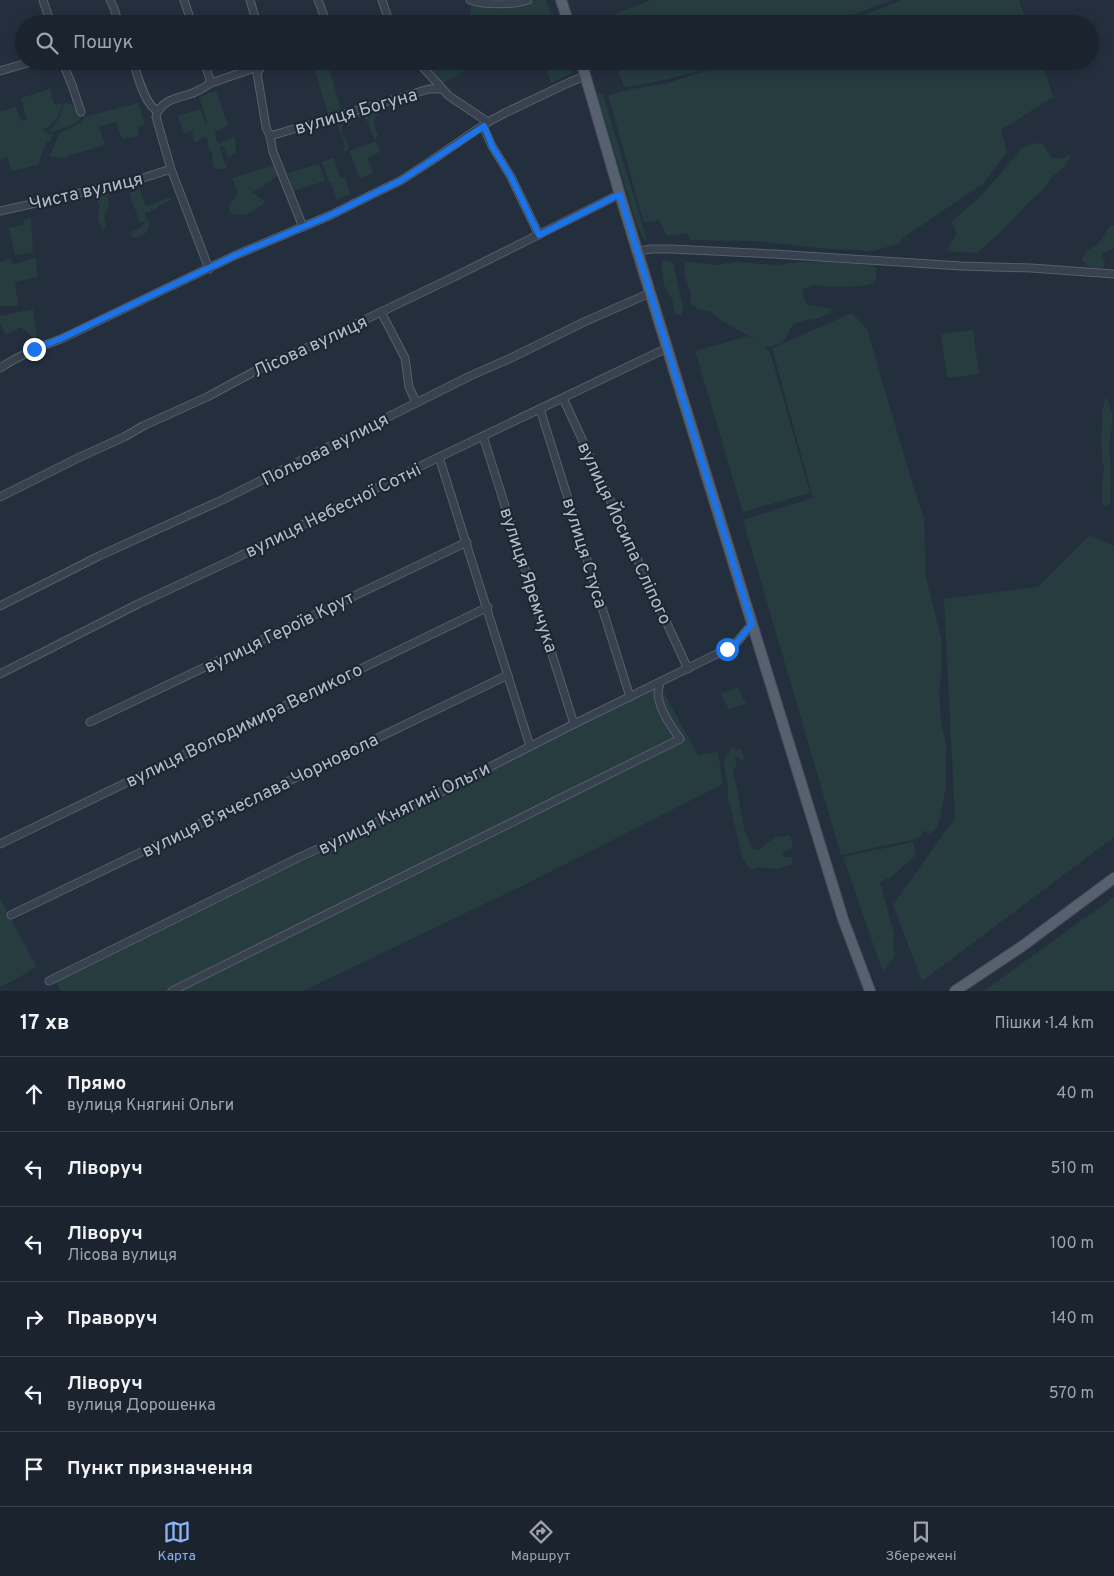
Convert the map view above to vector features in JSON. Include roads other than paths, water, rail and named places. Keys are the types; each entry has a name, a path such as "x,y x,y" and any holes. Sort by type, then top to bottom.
{"main road":[{"path":"561,0 566,15"},
{"path":"583,70 620,195 843,920 870,991"},
{"path":"955,991 1020,947 1114,878"}],"street":[{"path":"43,0 49,15"},
{"path":"110,0 116,15"},
{"path":"184,0 189,15"},
{"path":"250,0 255,15"},
{"path":"318,0 324,15"},
{"path":"382,0 387,15"},
{"path":"470,0 494,3 528,0"},
{"path":"0,71 15,67"},
{"path":"66,70 80,112"},
{"path":"136,70 148,101 154,110 158,111"},
{"path":"207,70 211,83"},
{"path":"209,269 171,169 156,117 158,111 167,101 194,92 211,83 245,70"},
{"path":"259,70 257,73 266,127 273,152 303,227"},
{"path":"426,70 442,89 486,124 492,146 511,177 539,235"},
{"path":"0,368 19,356 60,339 272,239 331,215 400,181 486,124 585,76"},
{"name":"вулиця Богуна","path":"270,136 429,90 442,89"},
{"name":"Чиста вулиця","path":"0,211 137,180 171,169"},
{"name":"Лісова вулиця","path":"0,497 620,195"},
{"path":"638,252 650,249 670,249 1114,274"},
{"name":"Польова вулиця","path":"0,606 106,552 231,496 400,412 416,402 584,322 650,293"},
{"path":"381,312 404,358 409,387 416,402"},
{"name":"вулиця Небесної Сотні","path":"0,674 138,604 667,348"},
{"name":"вулиця Йосипа Сліпого","path":"563,398 688,669"},
{"name":"вулиця Стуса","path":"540,409 630,697"},
{"name":"вулиця Яремчука","path":"483,436 574,724"},
{"path":"439,457 488,607 530,746"},
{"name":"вулиця Героїв Крут","path":"90,722 467,542"},
{"name":"вулиця Володимира Великого","path":"0,844 488,607"},
{"name":"вулиця Княгині Ольги","path":"48,981 298,858 429,798 574,724 688,669 736,643 752,624"},
{"name":"вулиця Вʼячеслава Чорновола","path":"11,915 508,675"},
{"path":"172,991 680,739 662,708 658,695 660,683"}]}
